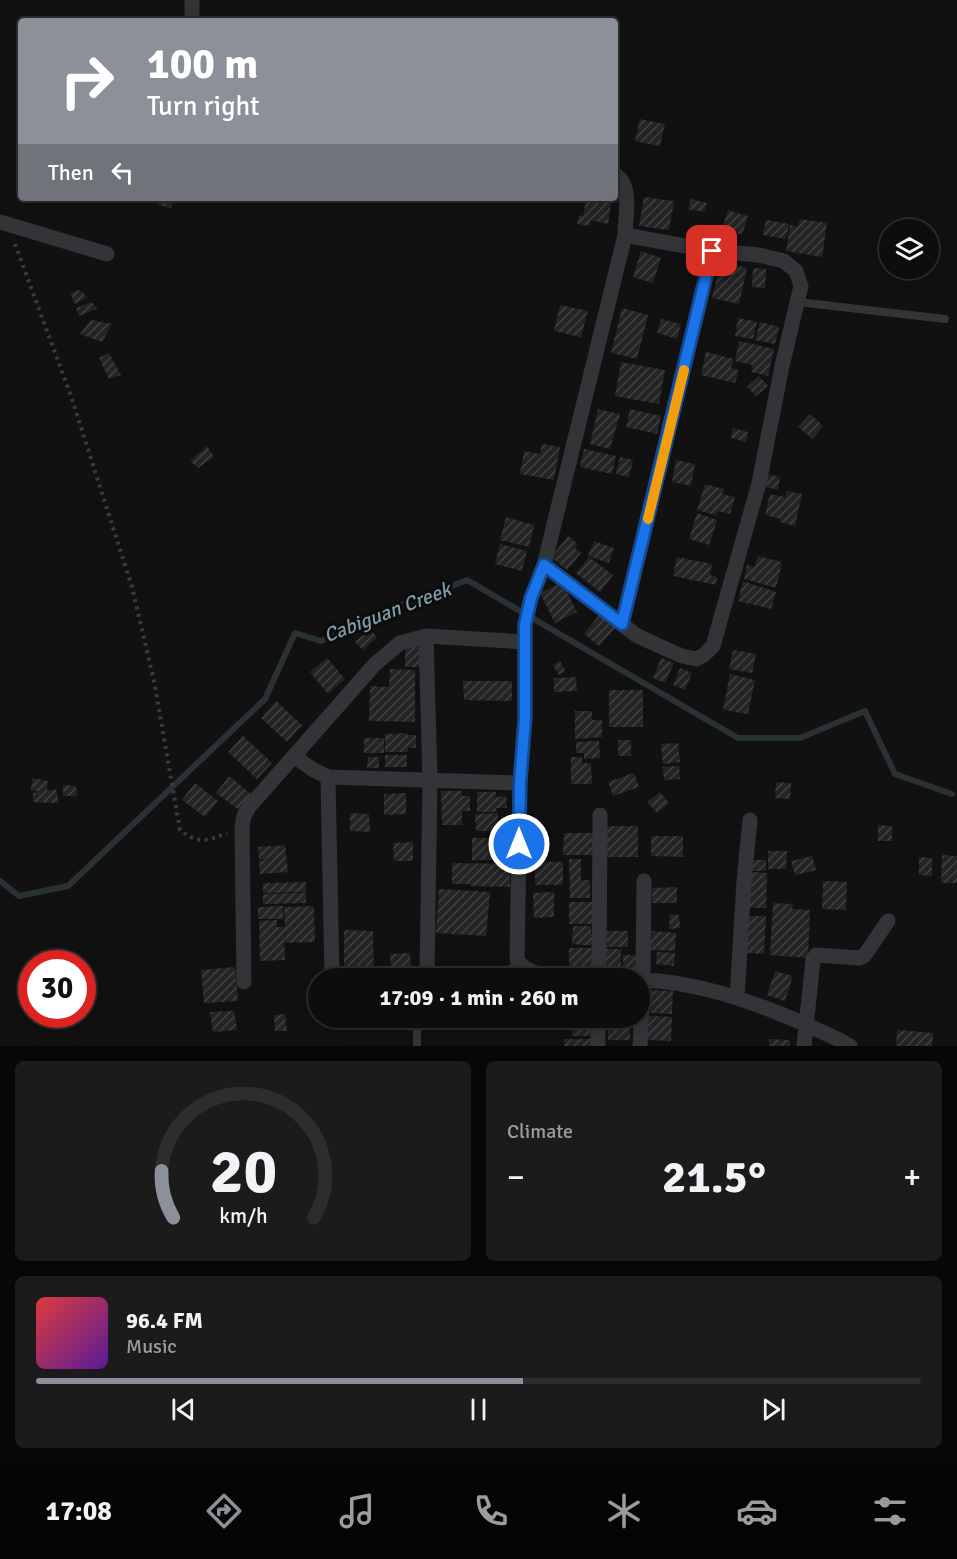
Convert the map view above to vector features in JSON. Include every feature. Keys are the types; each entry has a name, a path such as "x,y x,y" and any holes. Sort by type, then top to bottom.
{"street":[{"path":"192,0 192,18"},
{"path":"524,968 520,965 515,951 520,783 525,718 525,625 531,598 544,565 625,235 626,193 624,182 618,177"},
{"path":"4,223 107,254"},
{"path":"544,565 636,635 682,656 696,659 704,656 714,646 759,483 782,366 801,286 796,272 784,261 759,255 712,251 625,235"},
{"path":"622,624 712,251"},
{"path":"244,981 242,826 249,807 375,664 400,643 426,636 525,642"},
{"path":"426,636 430,779 426,968"},
{"path":"294,756 328,777 520,783"},
{"path":"328,777 332,968"},
{"path":"599,968 600,815"},
{"path":"737,998 750,820"},
{"path":"641,968 644,881"},
{"path":"804,1046 813,960 816,955 859,958 864,956 888,921"},
{"path":"650,981 679,983 737,998 806,1025 850,1046"},
{"path":"598,1028 598,1046"},
{"path":"640,1028 640,1046"}],"lane":[{"path":"798,302 945,319"},
{"path":"512,968 520,965"},
{"path":"417,1028 417,1046"}],"path":[{"path":"4,223 71,396 132,587 154,681 180,830 190,838 200,841 225,835 242,826"}],"building":[{"path":"640,119 665,124 660,146 635,141"},
{"path":"644,197 674,201 669,230 639,226"},
{"path":"691,199 707,203 704,212 688,209"},
{"path":"159,201 173,201 171,208 157,205"},
{"path":"586,201 612,201 608,224 590,220 590,226 577,224 579,215 583,216"},
{"path":"728,210 748,216 742,235 722,229"},
{"path":"800,219 827,223 822,257 786,251 790,225 798,226"},
{"path":"766,220 789,224 786,239 763,235"},
{"path":"641,251 661,258 653,283 633,277"},
{"path":"721,262 747,268 739,304 712,298"},
{"path":"753,268 766,269 765,288 752,287"},
{"path":"79,290 88,297 75,304 70,293"},
{"path":"92,302 97,309 79,316 76,308"},
{"path":"560,305 588,311 581,337 554,331"},
{"path":"622,308 648,315 637,359 611,353"},
{"path":"738,318 757,322 753,339 735,336"},
{"path":"661,319 681,324 677,339 657,333"},
{"path":"91,320 112,324 102,342 80,334"},
{"path":"760,322 779,327 775,344 755,340"},
{"path":"739,341 774,349 768,376 751,372 753,365 735,361"},
{"path":"706,352 734,359 731,368 739,370 735,383 701,375"},
{"path":"109,353 121,375 109,379 99,358"},
{"path":"621,362 665,370 659,404 615,396"},
{"path":"759,376 768,386 756,396 747,387"},
{"path":"598,409 620,414 610,449 590,444"},
{"path":"630,409 661,416 657,434 626,427"},
{"path":"810,414 823,426 812,439 798,427"},
{"path":"733,428 748,432 746,442 731,438"},
{"path":"542,444 560,447 554,480 520,474 524,451 540,454"},
{"path":"207,446 214,457 198,468 190,461"},
{"path":"584,449 616,456 612,474 580,467"},
{"path":"620,457 633,460 629,477 616,474"},
{"path":"676,460 695,464 691,486 672,482"},
{"path":"768,474 780,477 778,490 766,487"},
{"path":"705,484 724,489 722,494 735,497 730,514 717,511 716,515 697,510"},
{"path":"787,491 802,494 795,526 765,515 770,494 785,497"},
{"path":"697,513 717,520 709,545 689,539"},
{"path":"506,517 534,525 529,547 500,540"},
{"path":"568,536 578,544 575,548 581,553 567,570 551,557"},
{"path":"594,541 614,548 609,563 588,556"},
{"path":"500,544 527,551 522,571 495,564"},
{"path":"758,556 782,562 776,588 744,579 747,565 754,567"},
{"path":"589,557 613,575 600,592 576,573"},
{"path":"677,557 712,564 710,575 717,577 716,585 673,576"},
{"path":"743,581 776,592 771,609 738,601"},
{"path":"562,582 577,612 555,623 540,593"},
{"path":"599,615 615,628 599,646 584,634"},
{"path":"370,629 377,637 363,650 355,642"},
{"path":"405,645 421,645 421,667 405,667"},
{"path":"733,650 756,654 752,673 729,669"},
{"path":"327,658 345,679 328,694 310,672"},
{"path":"661,658 674,663 665,683 653,678"},
{"path":"560,661 565,671 559,675 553,665"},
{"path":"680,668 692,673 685,690 673,685"},
{"path":"390,669 415,670 415,722 369,721 370,686 389,687"},
{"path":"730,674 755,680 748,714 723,710"},
{"path":"576,677 577,691 554,692 554,678"},
{"path":"463,681 512,681 512,701 464,700"},
{"path":"609,690 643,690 643,727 609,727"},
{"path":"276,701 302,725 287,742 261,718"},
{"path":"575,711 592,711 592,720 602,720 602,737 575,739"},
{"path":"407,733 407,735 416,735 416,748 408,748 408,752 385,752 385,734"},
{"path":"243,736 272,763 257,779 228,752"},
{"path":"364,738 384,738 384,753 364,753"},
{"path":"618,740 631,740 631,756 618,756"},
{"path":"599,741 600,758 584,759 584,753 576,753 576,742"},
{"path":"678,743 680,762 663,764 661,744"},
{"path":"385,755 407,755 407,767 385,767"},
{"path":"368,757 379,757 379,768 367,768"},
{"path":"571,757 582,757 582,763 591,763 592,784 571,784"},
{"path":"679,766 680,779 664,780 663,767"},
{"path":"634,773 639,787 613,796 608,782"},
{"path":"229,776 251,794 239,810 216,793"},
{"path":"32,778 48,781 47,791 56,789 59,803 33,802 33,793 40,792 31,790"},
{"path":"776,782 791,783 790,799 775,798"},
{"path":"195,783 218,801 205,817 182,800"},
{"path":"63,785 76,786 77,796 63,796"},
{"path":"441,791 462,791 462,796 470,796 470,811 462,811 462,825 442,825"},
{"path":"477,792 496,792 496,797 506,796 507,808 496,808 497,812 477,812"},
{"path":"660,792 669,803 657,813 647,802"},
{"path":"406,793 406,814 384,815 384,794"},
{"path":"350,813 369,814 370,832 350,831"},
{"path":"498,813 498,831 476,831 475,814"},
{"path":"878,825 892,826 892,841 878,841"},
{"path":"606,826 638,826 638,857 606,857"},
{"path":"564,833 594,833 593,855 563,855"},
{"path":"651,836 683,836 683,857 651,856"},
{"path":"472,838 492,838 492,860 472,860"},
{"path":"413,842 413,861 394,861 393,843"},
{"path":"285,845 288,872 260,874 259,861 272,859 259,860 258,847"},
{"path":"768,851 787,851 786,869 768,869"},
{"path":"942,855 957,856 957,883 941,883"},
{"path":"812,856 816,870 795,875 791,861"},
{"path":"919,857 932,858 932,876 919,875"},
{"path":"569,859 581,859 581,880 590,880 590,898 570,898"},
{"path":"751,860 766,860 766,871 751,871"},
{"path":"535,862 563,862 563,885 535,885"},
{"path":"452,863 510,864 510,887 452,884"},
{"path":"750,872 767,873 766,908 749,908"},
{"path":"823,881 847,882 846,910 822,909"},
{"path":"306,882 306,892 263,893 263,883"},
{"path":"677,887 677,903 652,903 652,888"},
{"path":"439,889 490,892 486,936 436,933"},
{"path":"554,892 554,917 534,918 533,893"},
{"path":"306,893 306,903 263,904 263,894"},
{"path":"569,902 595,902 595,924 569,924"},
{"path":"773,903 793,904 792,909 810,910 808,958 770,955"},
{"path":"283,906 283,919 258,919 258,907"},
{"path":"314,906 315,942 285,943 284,931 285,960 260,961 259,921 277,920 277,927 285,927 284,907"},
{"path":"670,914 679,915 680,928 669,929"},
{"path":"747,916 766,916 764,954 745,953"},
{"path":"573,926 591,926 591,934 596,934 596,946 572,944"},
{"path":"344,930 373,931 374,968 344,968"},
{"path":"607,931 628,931 628,947 607,947"},
{"path":"652,931 676,933 675,951 650,950"},
{"path":"569,948 593,948 593,966 569,966"},
{"path":"601,949 621,949 621,968 602,968"},
{"path":"657,952 675,953 674,966 656,964"},
{"path":"410,953 411,968 391,968 390,954"},
{"path":"623,955 638,955 638,968 623,968"},
{"path":"235,967 238,1001 204,1003 201,970"},
{"path":"775,971 793,976 785,1001 767,995"},
{"path":"650,990 673,991 672,1014 650,1013"},
{"path":"234,1011 237,1030 213,1032 210,1012"},
{"path":"285,1014 287,1031 275,1031 274,1015"},
{"path":"650,1016 672,1017 671,1041 646,1040 646,1028 650,1028"},
{"path":"572,1028 590,1028 590,1036 572,1036"},
{"path":"608,1028 630,1028 630,1040 608,1040"},
{"path":"897,1030 933,1033 932,1046 896,1046"},
{"path":"564,1039 593,1039 593,1046 564,1046"},
{"path":"769,1039 790,1040 790,1046 769,1046"}],"waterway":[{"name":"Cabiguan Creek","path":"0,881 19,896 68,886 265,699 295,633 321,641 406,603 467,580 738,738 800,738 865,711 895,774 952,794"}],"slow traffic":[{"path":"648,519 684,370"}],"route":[{"path":"519,844 520,783 525,718 525,625 531,598 544,565 622,624 712,251"}]}
